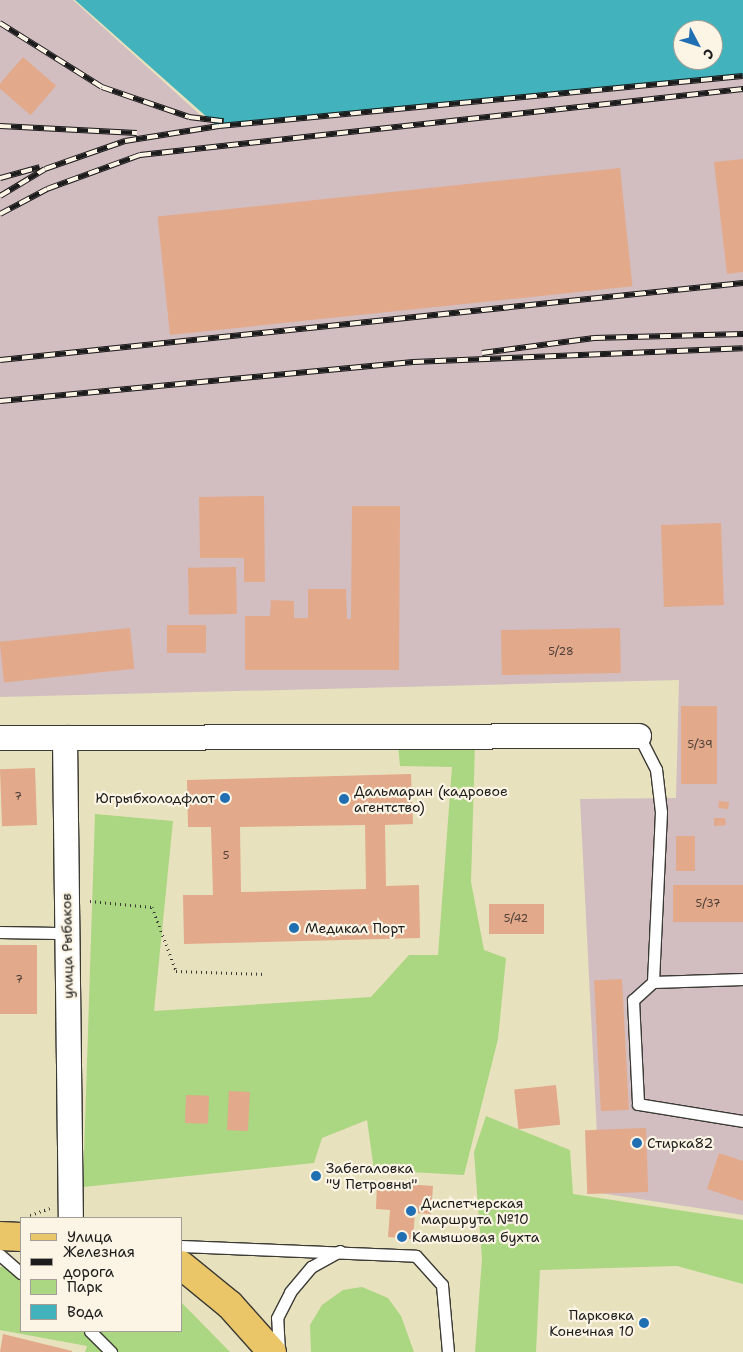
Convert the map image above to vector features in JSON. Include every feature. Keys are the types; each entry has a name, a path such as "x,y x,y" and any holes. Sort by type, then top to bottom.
{"main road":[{"path":"0,1236 20,1237"},
{"path":"182,1266 230,1305 272,1352"}],"street":[{"path":"0,738 639,736"},
{"name":"улица Рыбаков","path":"65,738 71,1217"}],"lane":[{"path":"639,736 656,769 660,812 653,982"},
{"path":"0,932 67,933"},
{"path":"743,979 653,982 633,1000 638,1104 743,1121"},
{"path":"182,1246 341,1250 416,1256 442,1285 448,1352"},
{"path":"279,1352 277,1318 290,1292 311,1267 341,1250"},
{"path":"0,1255 20,1272"},
{"path":"91,1332 111,1352"}],"path":[{"path":"66,899 152,907 176,971 265,974"}],"shaded area":[{"path":"0,0 73,0 207,121 743,75 743,1215 600,1193 580,799 676,798 679,680 0,697"}],"green space":[{"path":"398,744 475,744 471,882 484,950 506,958 498,1039 464,1175 374,1170 367,1120 322,1138 314,1163 83,1187 95,814 173,821 154,1011 371,997 409,955 438,955 452,767 400,766"},
{"path":"486,1116 570,1150 573,1194 743,1220 743,1284 677,1266 540,1270 536,1352 475,1352 482,1259 474,1152"},
{"path":"0,1267 20,1268 20,1332 182,1332 182,1303 230,1352 85,1352 87,1346 0,1330"},
{"path":"362,1287 388,1298 401,1316 414,1352 311,1352 310,1325 322,1305 343,1290"}],"water":[{"path":"75,0 743,0 743,76 217,126"}],"building":[{"path":"23,57 56,86 31,115 0,89 0,83"},
{"path":"743,159 743,272 727,274 714,162"},
{"path":"620,168 632,286 170,335 158,217"},
{"path":"264,496 265,582 244,582 244,558 200,558 199,497"},
{"path":"352,506 400,506 399,670 245,670 245,616 270,616 271,600 294,601 294,618 308,618 308,589 346,589 347,619 351,619"},
{"path":"721,523 724,605 664,607 661,525"},
{"path":"236,567 237,614 189,615 188,568"},
{"path":"167,625 206,625 206,653 167,653"},
{"path":"130,628 134,669 4,682 0,642"},
{"path":"620,628 621,673 502,675 501,630"},
{"path":"681,706 717,706 717,784 681,784"},
{"path":"35,768 37,825 2,826 0,769"},
{"path":"411,774 413,824 385,825 386,886 419,885 420,938 184,944 183,895 213,895 211,827 188,827 187,780","holes":["365,825 366,889 241,892 240,827"]},
{"path":"719,801 729,802 728,809 718,808"},
{"path":"714,818 725,818 726,825 714,826"},
{"path":"676,836 695,836 695,871 676,871"},
{"path":"673,885 743,885 743,922 673,922"},
{"path":"489,904 544,904 544,934 489,934"},
{"path":"0,945 37,945 37,1014 0,1014"},
{"path":"622,979 629,1110 601,1111 594,980"},
{"path":"556,1085 560,1125 518,1129 514,1089"},
{"path":"229,1091 250,1092 248,1131 227,1130"},
{"path":"186,1095 209,1096 208,1124 185,1123"},
{"path":"646,1128 648,1192 587,1194 585,1130"},
{"path":"719,1153 743,1161 743,1201 707,1189"},
{"name":"Диспетчерская маршрута №10","path":"377,1182 433,1186 431,1214 415,1213 413,1239 388,1237 390,1210 376,1209"},
{"path":"3,1334 72,1351 72,1352 0,1352"}],"railway":[{"path":"0,23 102,87 189,117 224,121"},
{"path":"0,196 45,169 125,141 219,126 743,76"},
{"path":"0,214 47,189 140,155 743,89"},
{"path":"0,126 137,133"},
{"path":"0,178 40,167"},
{"path":"0,360 743,283"},
{"path":"482,353 594,338 743,334"},
{"path":"0,401 413,362 743,348"}],"place":[{"name":"Югрыбхолодфлот","path":"225,798"},
{"name":"Дальмарин (кадровое агентство)","path":"344,799"},
{"name":"Медикал Порт","path":"294,928"},
{"name":"Стирка82","path":"637,1143"},
{"name":"Забегаловка \"У Петровны\"","path":"316,1176"},
{"name":"Диспетчерская маршрута №10","path":"411,1211"},
{"name":"Камышовая бухта","path":"402,1237"},
{"name":"Парковка Конечная 10","path":"644,1323"}]}
